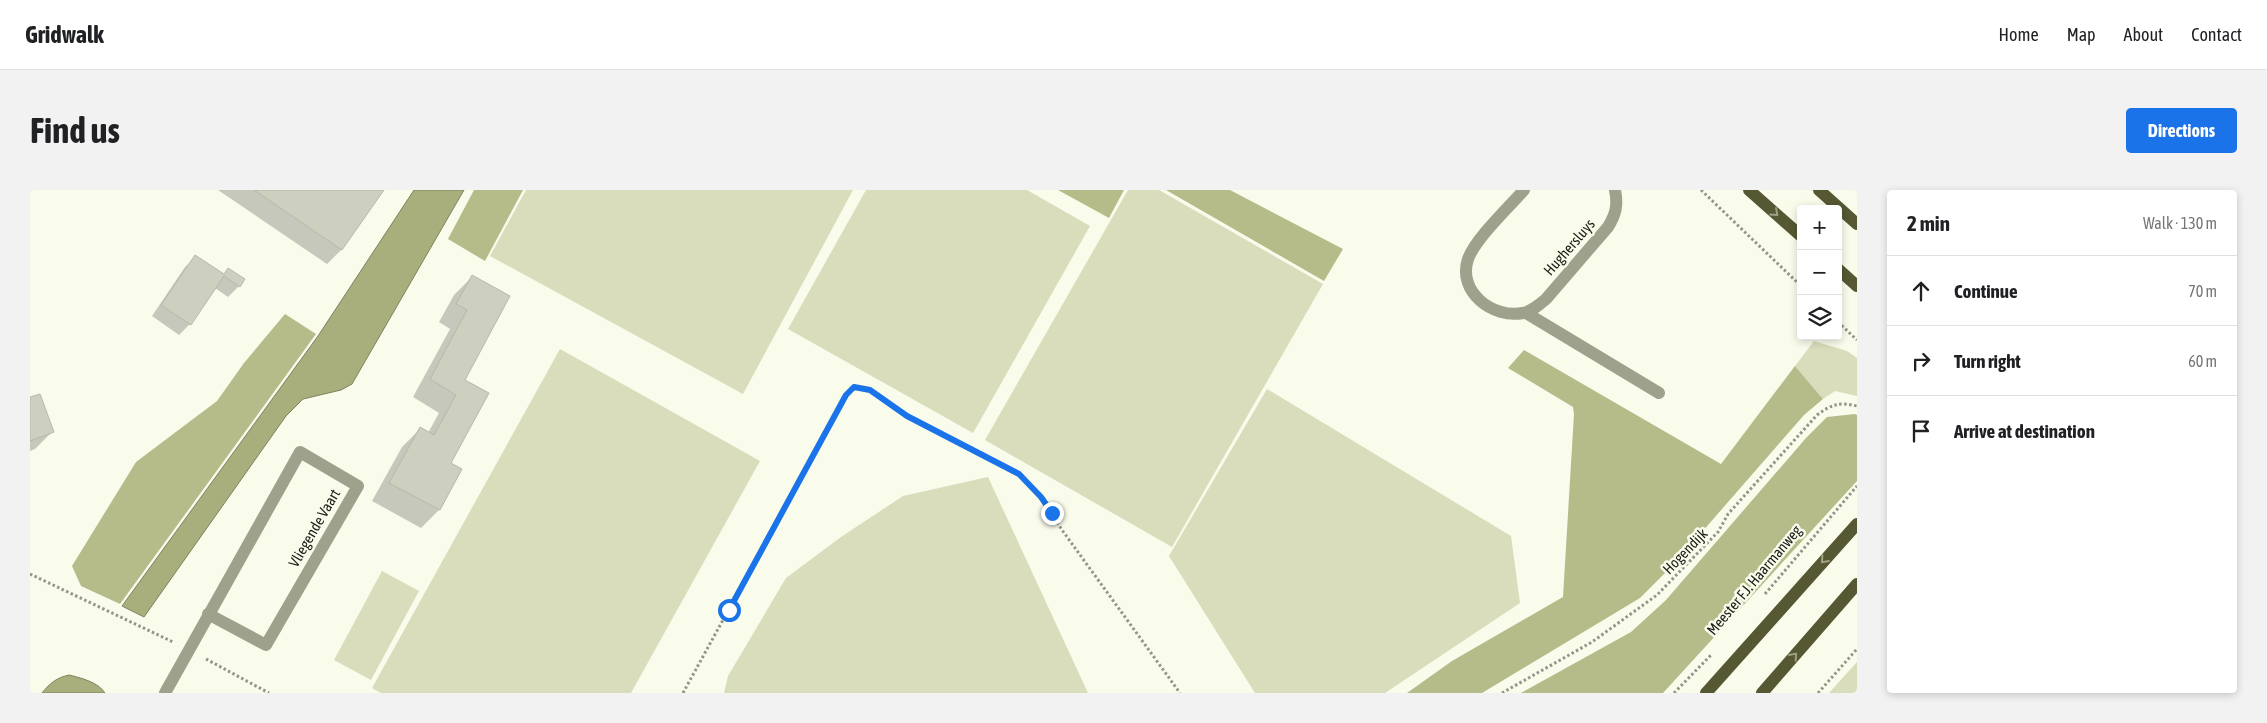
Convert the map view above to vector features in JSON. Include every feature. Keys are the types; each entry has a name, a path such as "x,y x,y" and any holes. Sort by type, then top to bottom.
{"main road":[{"path":"1749,190 1797,232"},
{"path":"1819,190 1857,224"},
{"path":"1842,273 1857,286"},
{"path":"1706,693 1857,524"},
{"path":"1762,693 1857,584"}],"street":[{"path":"1524,190 1473,250 1466,271 1467,282 1472,292 1479,301 1501,312 1514,314 1526,312 1659,393"},
{"name":"Hughersluys","path":"1526,312 1546,299 1608,227 1616,209 1616,190"},
{"name":"Vliegende Vaart","path":"165,693 208,614 300,452 358,486 266,645 208,614"}],"path":[{"path":"1701,190 1797,282"},
{"path":"1842,326 1857,340"},
{"path":"683,693 846,395 854,387 870,390 907,416 1019,474 1041,497 1062,530 1180,693"},
{"name":"Hogendijk","path":"1502,693 1592,642 1657,595 1718,532 1728,514 1817,414 1831,405 1847,404 1857,406"},
{"name":"Meester F.J. Haarmanweg","path":"1762,598 1857,486"},
{"path":"30,574 189,650 269,693"},
{"name":"Meester F.J. Haarmanweg","path":"1674,693 1718,648"},
{"path":"1818,693 1857,649"}],"shaded area":[{"path":"414,190 464,190 352,384 341,390 303,399 286,416 144,617 122,606 318,336"},
{"path":"474,190 523,190 485,261 448,239"},
{"path":"526,190 853,190 743,394 490,256"},
{"path":"866,190 1027,190 1090,226 973,433 788,329"},
{"path":"1058,190 1124,190 1109,218"},
{"path":"1128,190 1159,190 1323,284 1172,547 985,440"},
{"path":"1166,190 1230,190 1343,249 1324,281"},
{"path":"285,314 316,334 120,604 81,586 72,566 136,462 217,401 244,363"},
{"path":"1814,341 1847,351 1857,358 1857,396 1835,391 1823,399 1795,366"},
{"path":"560,349 760,461 631,693 381,693 372,688"},
{"path":"1524,350 1721,464 1795,366 1823,399 1804,415 1674,564 1640,598 1482,693 1407,693 1452,661 1563,597 1573,407 1508,368"},
{"path":"1267,389 1511,536 1520,603 1385,693 1255,693 1169,556"},
{"path":"1857,415 1857,481 1663,693 1521,693 1631,632 1666,600 1806,438 1827,417"},
{"path":"988,477 1088,693 724,693 728,676 786,578 841,537 903,496"},
{"path":"382,571 419,591 371,680 334,660"},
{"path":"1857,662 1857,693 1829,693"},
{"path":"69,675 94,683 105,693 42,693 54,681"}],"building":[{"path":"254,190 384,190 342,250"},
{"path":"195,255 224,274 228,268 245,279 240,287 224,276 191,325 161,305"},
{"path":"472,275 510,296 465,380 489,393 451,463 462,469 440,510 389,483 420,427 434,435 456,395 430,379 467,310 456,304"},
{"path":"40,394 54,432 30,441 30,397"}],"route":[{"path":"729,610 776,527 846,395 854,387 870,390 907,416 1019,474 1041,497 1052,513"}]}
